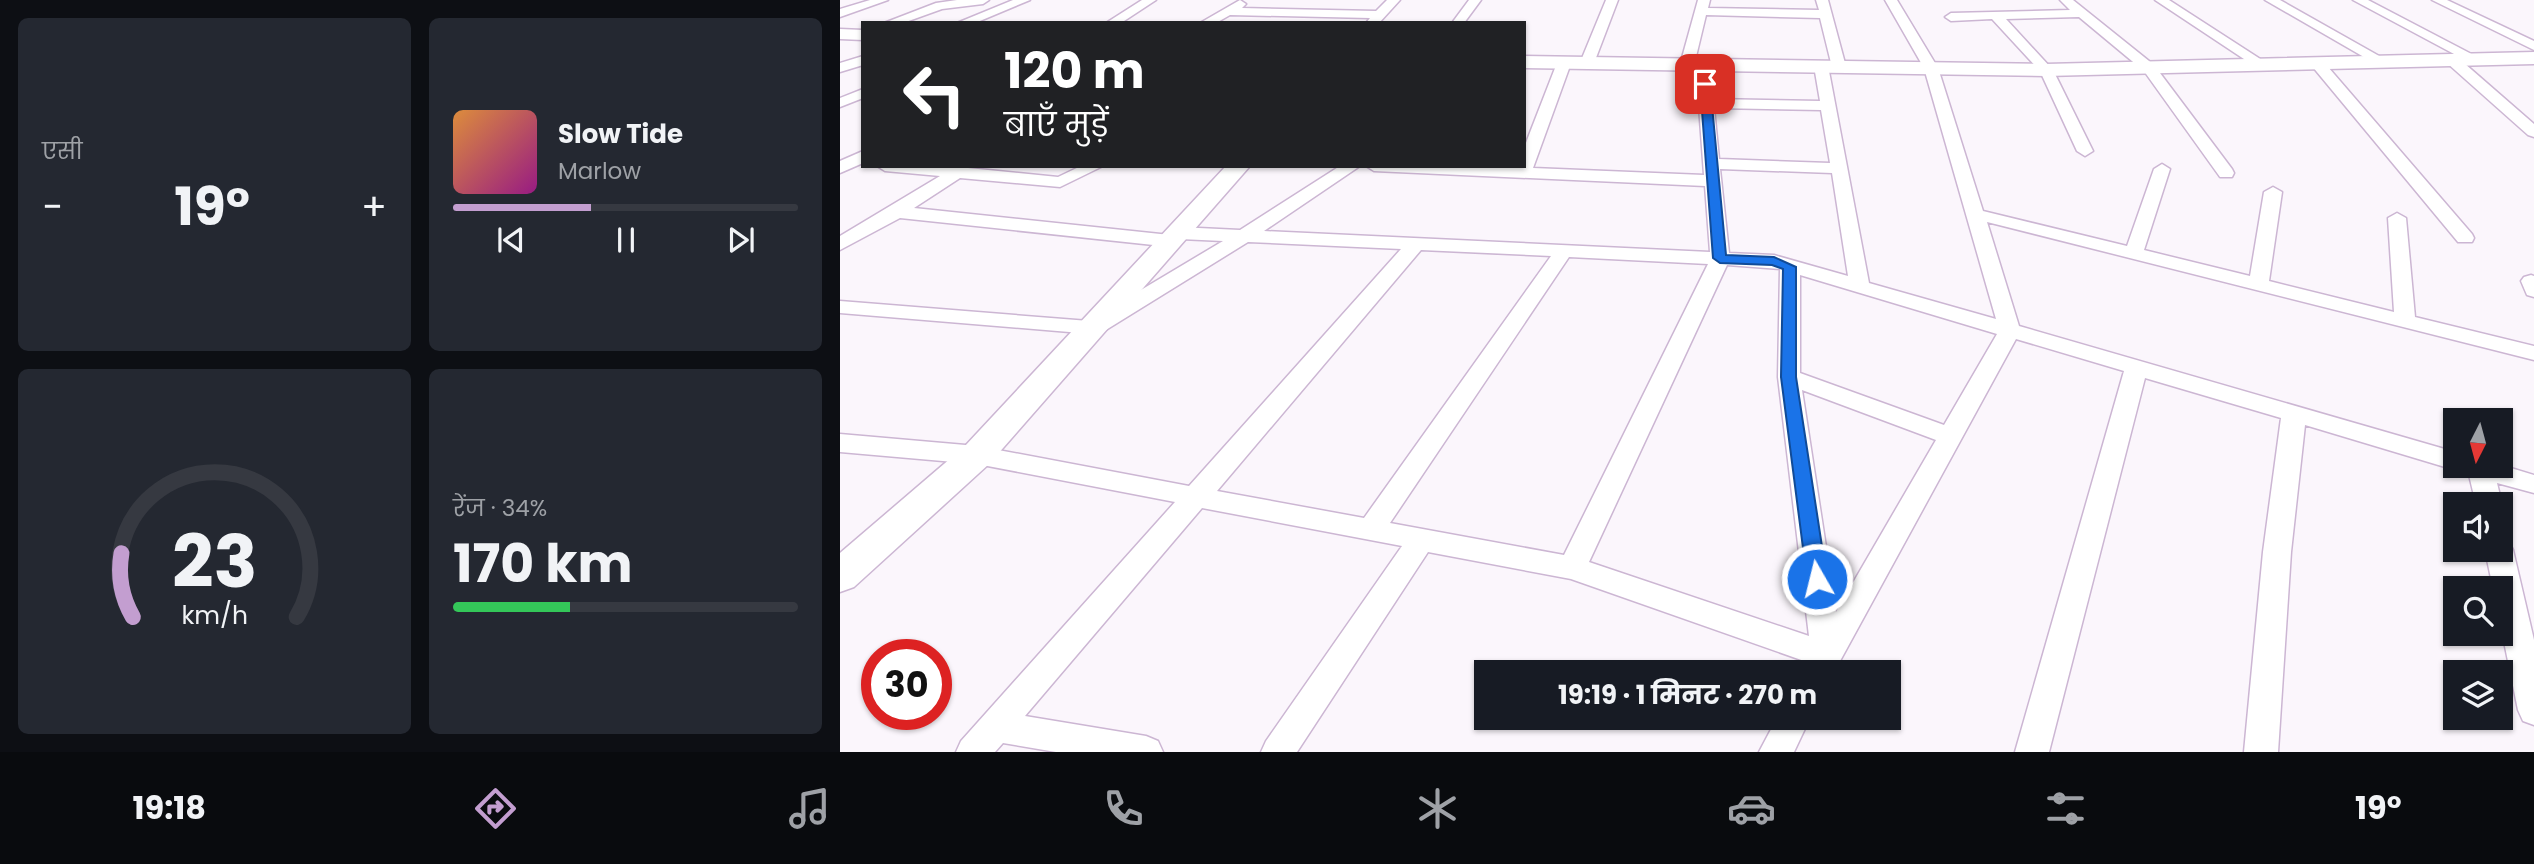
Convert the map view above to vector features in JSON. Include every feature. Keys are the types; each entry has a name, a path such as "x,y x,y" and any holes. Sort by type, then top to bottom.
{"street":[{"path":"840,13 882,0"},
{"path":"896,21 940,6 983,0"},
{"path":"967,21 1024,0"},
{"path":"1115,21 1150,0"},
{"path":"1210,21 1246,0"},
{"path":"1228,11 1376,19 1394,0"},
{"path":"1459,21 1475,0"},
{"path":"1587,63 1612,0"},
{"path":"1822,0 1826,14 1830,66 1828,106 1860,286"},
{"path":"1825,660 2010,330 1931,68 1891,0"},
{"path":"2066,0 2149,68 2227,173"},
{"path":"2161,0 2261,64"},
{"path":"2271,0 2381,61"},
{"path":"2359,0 2474,59"},
{"path":"2438,0 2534,46"},
{"path":"1572,568 1720,258 1707,103 1695,65 1703,5 1826,14"},
{"path":"1951,17 2081,13"},
{"path":"1996,16 2046,70 2085,151"},
{"path":"1526,62 2046,70 2534,58"},
{"path":"2452,60 2534,132"},
{"path":"840,68 861,61"},
{"path":"1526,163 1564,63"},
{"path":"2316,63 2465,238"},
{"path":"840,103 861,94"},
{"path":"1707,103 1828,106"},
{"path":"923,168 1060,182 1091,168"},
{"path":"840,576 977,455 1237,168"},
{"path":"840,307 1093,328 1349,168"},
{"path":"1416,168 1522,173 1712,173 1839,168"},
{"path":"1522,173 1524,168"},
{"path":"2134,253 2162,169"},
{"path":"840,244 897,212 961,170"},
{"path":"2259,284 2273,192"},
{"path":"897,212 1175,237 1244,236 1774,261 2443,457"},
{"path":"1975,214 2534,353"},
{"path":"2397,218 2404,320"},
{"path":"973,752 1416,244"},
{"path":"1370,530 1564,251"},
{"path":"1790,267 1788,377 1823,660"},
{"path":"2534,282 2531,281 2534,291"},
{"path":"2032,752 2136,367"},
{"path":"1788,377 1950,436"},
{"path":"2261,752 2277,552 2294,414"},
{"path":"840,443 977,455 1572,568 1813,660"},
{"path":"2513,478 2534,484"},
{"path":"1278,752 1422,539"},
{"path":"2502,562 2534,710"},
{"path":"996,726 1146,752"},
{"path":"1776,752 1788,730"}],"route":[{"path":"1705,84 1720,258 1774,261 1790,267 1788,377 1817,579"}]}
